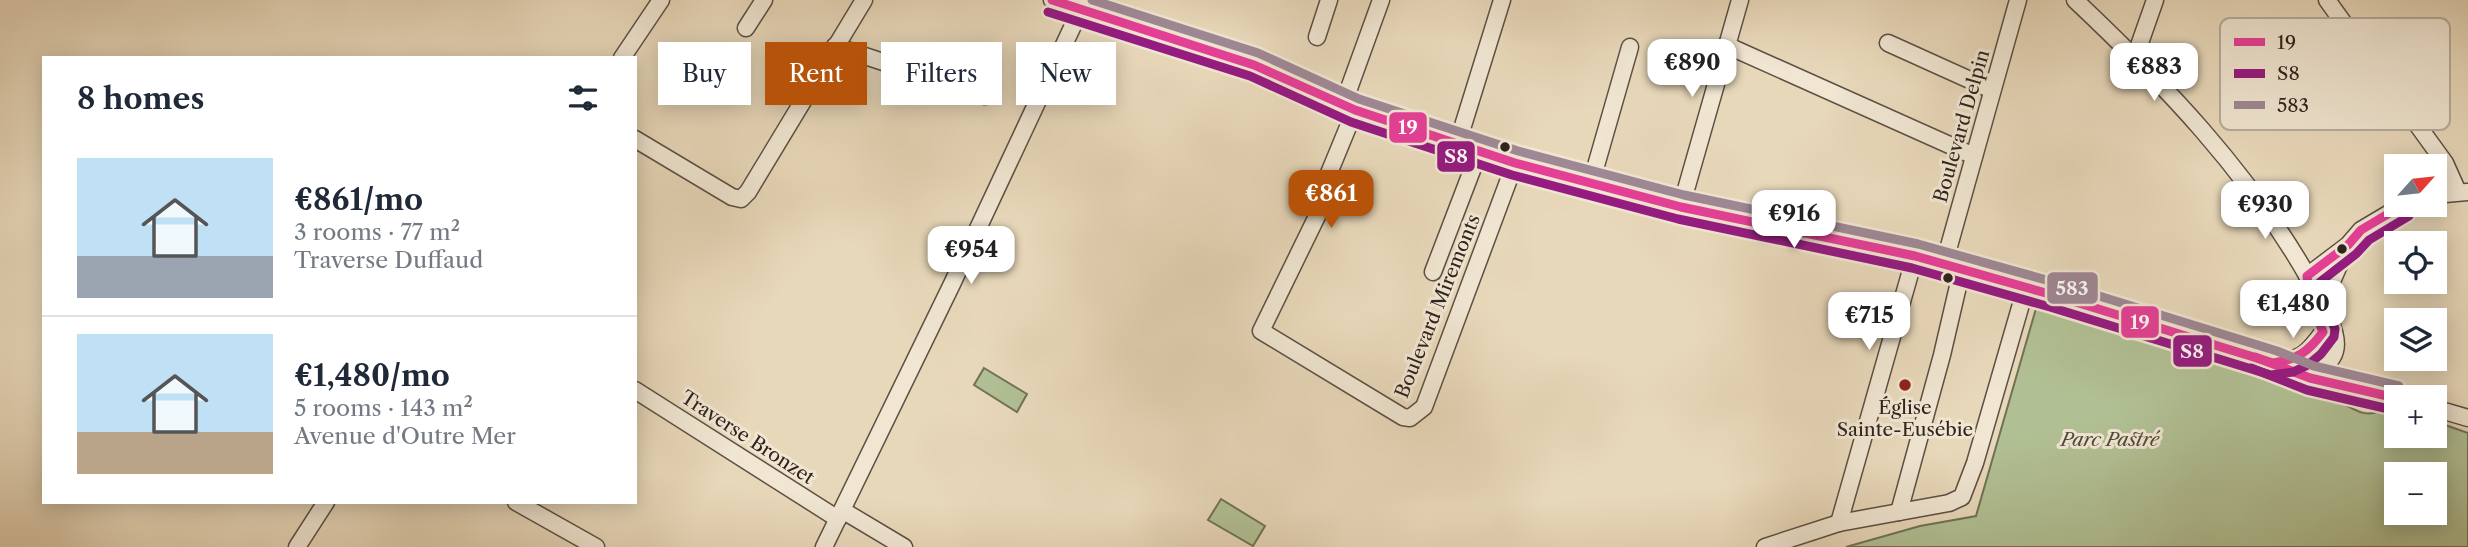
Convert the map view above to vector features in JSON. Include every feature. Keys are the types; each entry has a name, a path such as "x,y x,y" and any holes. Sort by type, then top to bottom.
{"street":[{"path":"623,56 661,0"},
{"path":"746,28 764,0"},
{"path":"838,42 864,0"},
{"path":"1052,0 1083,5 1255,65 1349,107 1515,163 1681,207 1915,256 2273,363 2310,378 2384,395"},
{"path":"1317,37 1329,0"},
{"path":"1349,107 1381,0"},
{"path":"1457,145 1502,0"},
{"path":"1681,207 1740,0"},
{"name":"Boulevard Delpin","path":"1944,264 2018,0"},
{"path":"2075,0 2178,101 2224,153 2275,222 2323,302 2335,341 2336,350 2332,357 2310,378"},
{"path":"2135,57 2155,0"},
{"path":"2327,0 2340,18"},
{"path":"824,547 1083,5"},
{"path":"1888,43 1992,90"},
{"path":"1726,45 1974,156"},
{"path":"1591,183 1630,47"},
{"path":"637,140 732,197 741,199 748,192 800,105"},
{"name":"Boulevard Miremonts","path":"1349,107 1320,195 1320,210 1261,331 1402,417 1410,418 1424,407 1515,163"},
{"path":"2421,130 2463,192"},
{"path":"1433,272 1479,152"},
{"path":"2307,276 2348,245 2361,230 2384,216"},
{"path":"2323,302 2348,245"},
{"path":"1839,523 1915,256"},
{"path":"1899,512 1942,355 1962,269"},
{"path":"2307,276 2310,301 2332,357 2345,379 2364,389"},
{"path":"1765,547 1839,523 1949,503 1962,497 1975,463 2026,287"},
{"path":"2273,363 2304,355 2323,332"},
{"name":"Traverse Bronzet","path":"637,391 840,514 904,547"},
{"path":"2447,412 2468,418"},
{"path":"297,547 325,504"},
{"path":"520,504 596,547"}],"green space":[{"name":"Parc Pastré","path":"2037,305 2315,389 2363,413 2384,409 2384,448 2447,448 2447,426 2468,433 2468,547 1846,547 1920,526 1976,516"},
{"path":"984,368 1027,394 1017,412 974,385"},
{"path":"1221,499 1265,526 1253,546 1208,520"}],"transit line":[{"name":"19","path":"1052,0 1254,65 1355,110 1515,163 1681,207 1915,256 2053,295 2273,363 2302,354 2323,332 2310,301 2307,276 2348,245 2361,230 2384,216"},
{"name":"583","path":"1092,0 1258,53 1359,99 1518,151 1684,195 1918,244 2057,283 2277,351 2314,366 2395,385"},
{"name":"S8","path":"1048,12 1250,76 1351,122 1512,175 1678,219 1912,268 2271,375 2293,372 2308,365 2321,354 2334,337 2335,329 2322,298 2320,282 2356,254 2369,240 2407,217"},
{"name":"19","path":"2255,357 2310,378 2384,395"},
{"name":"S8","path":"2251,368 2307,390 2384,408"}],"place":[{"name":"Église Sainte-Eusébie","path":"1905,385"}]}
